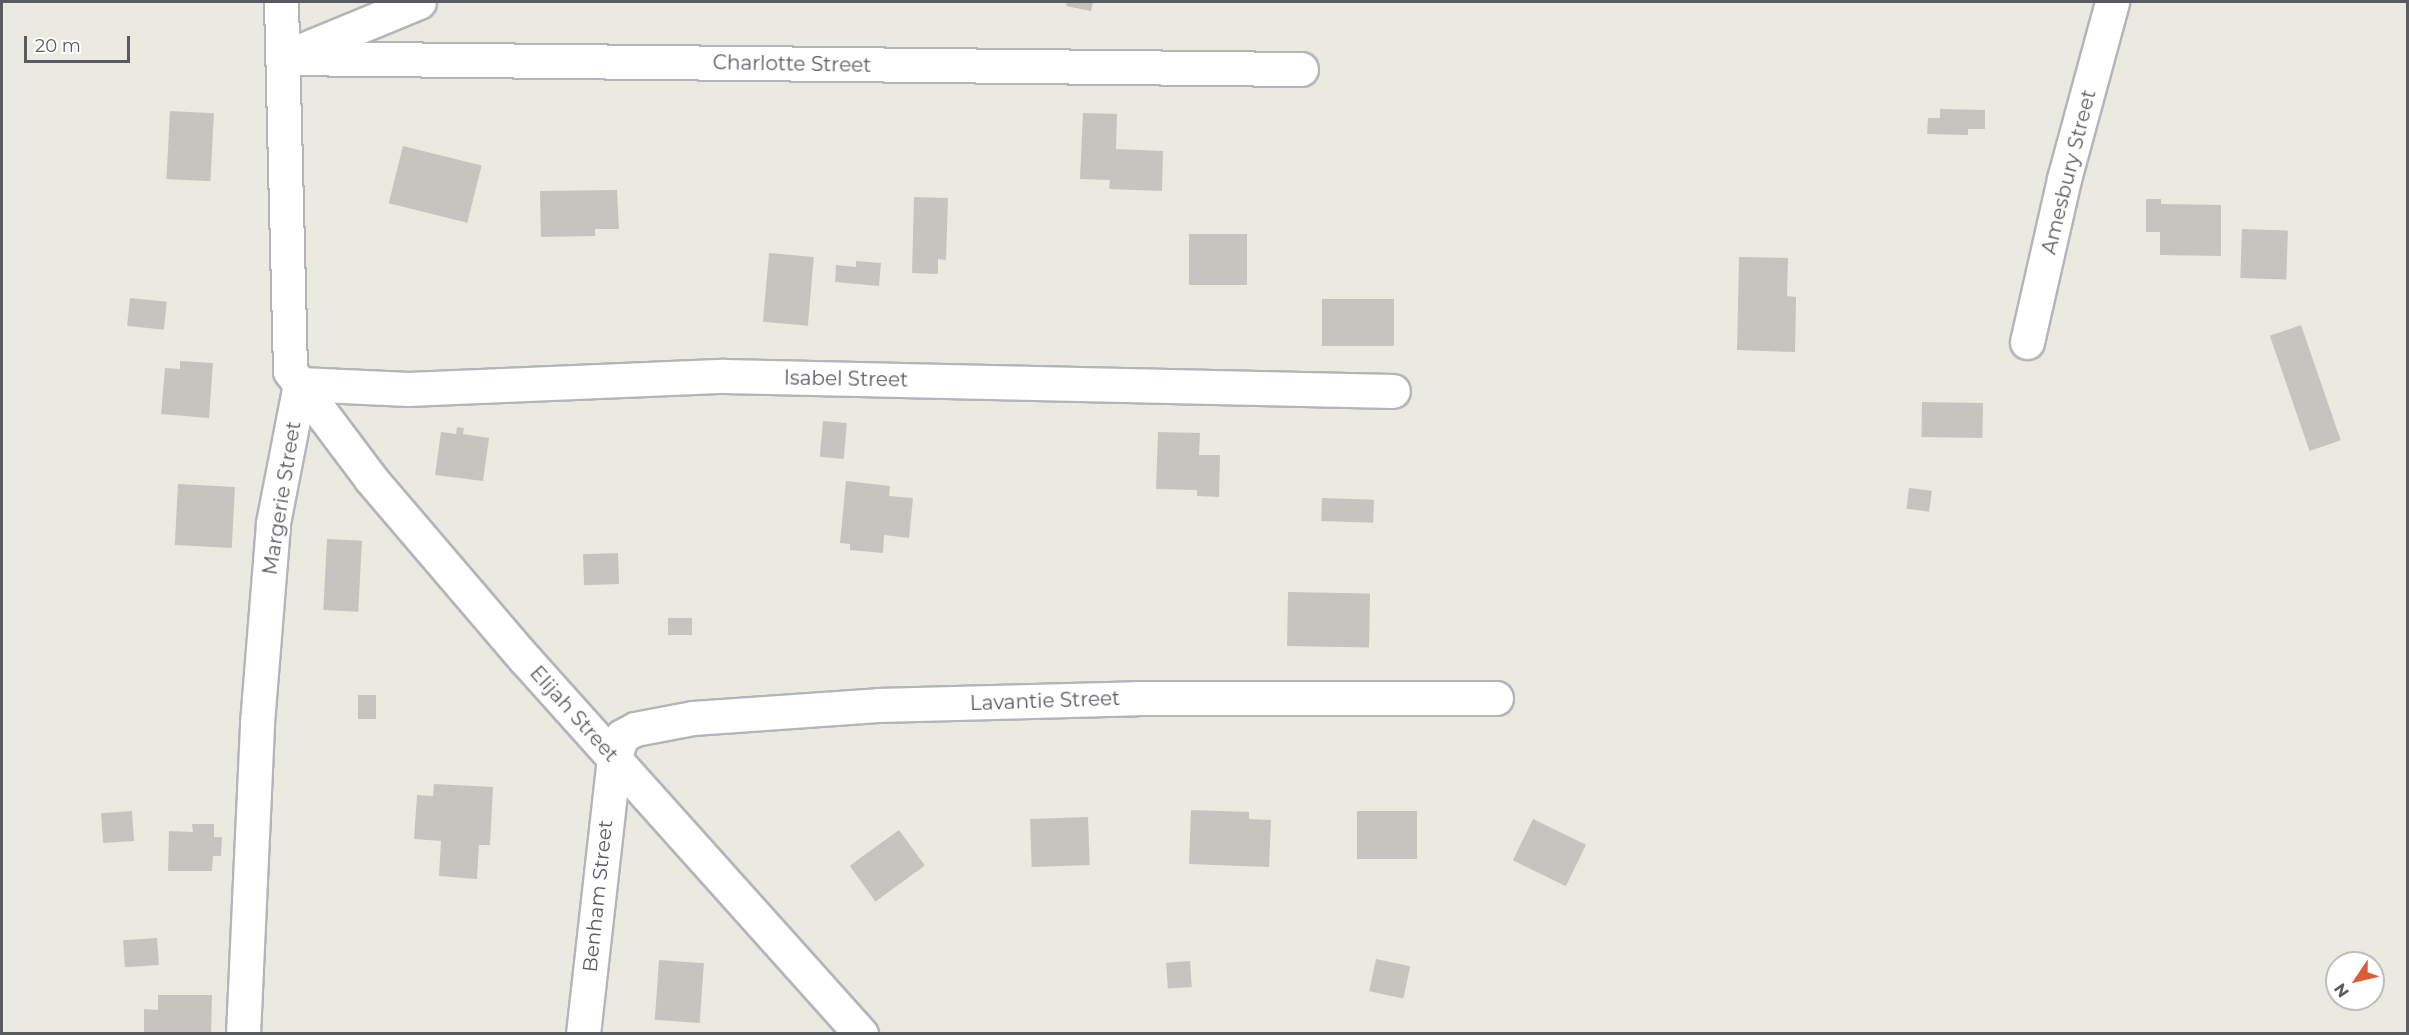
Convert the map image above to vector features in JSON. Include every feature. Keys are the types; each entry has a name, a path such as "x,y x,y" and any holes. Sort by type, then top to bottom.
{"street":[{"path":"281,2 290,371 300,384"},
{"path":"282,58 419,2"},
{"name":"Amesbury Street","path":"2027,342 2064,179 2112,2"},
{"name":"Charlotte Street","path":"282,58 1301,69"},
{"name":"Isabel Street","path":"300,384 408,390 724,376 1393,392"},
{"name":"Elijah Street","path":"300,384 371,479 614,759 861,1034"},
{"name":"Margerie Street","path":"243,1034 257,723 273,523 300,384"},
{"name":"Lavantie Street","path":"614,759 622,736 635,729 693,718 866,706 1137,698 1496,698"},
{"name":"Benham Street","path":"583,1034 614,759"}],"building":[{"path":"1067,2 1093,2 1091,11 1066,6"},
{"path":"1940,109 1985,110 1985,129 1968,129 1968,135 1927,134 1928,118 1940,118"},
{"path":"170,111 214,113 210,181 166,179"},
{"path":"1083,113 1117,114 1116,149 1163,151 1162,191 1109,189 1110,180 1080,179"},
{"path":"403,146 482,166 467,223 389,203"},
{"path":"617,190 619,229 595,229 595,236 541,237 540,191"},
{"path":"914,197 948,198 946,260 938,259 938,274 912,273"},
{"path":"2146,199 2161,199 2161,204 2221,205 2221,256 2160,255 2160,232 2146,232"},
{"path":"2242,229 2288,231 2286,280 2240,278"},
{"path":"1189,234 1247,234 1247,285 1189,285"},
{"path":"769,253 814,257 808,326 763,322"},
{"path":"1739,257 1788,258 1787,296 1796,297 1795,352 1737,350"},
{"path":"856,261 881,263 879,286 835,282 836,265 856,267"},
{"path":"130,298 167,302 164,330 127,326"},
{"path":"1322,299 1394,299 1394,346 1322,346"},
{"path":"2301,325 2341,440 2310,451 2270,336"},
{"path":"180,361 213,363 209,418 161,414 165,368 180,369"},
{"path":"1922,402 1983,403 1982,438 1921,437"},
{"path":"823,421 847,423 844,459 820,457"},
{"path":"457,427 464,428 463,434 489,438 483,481 435,475 441,432 456,434"},
{"path":"1158,432 1200,433 1199,455 1220,455 1219,497 1197,496 1197,490 1156,489"},
{"path":"846,481 890,486 889,496 913,498 909,538 884,535 883,553 850,550 850,544 840,543"},
{"path":"178,484 235,487 232,548 175,545"},
{"path":"1909,488 1932,491 1929,512 1906,509"},
{"path":"1322,498 1374,500 1373,523 1321,521"},
{"path":"327,539 362,541 358,612 323,610"},
{"path":"618,553 619,584 584,585 583,554"},
{"path":"1288,592 1370,593 1369,647 1287,646"},
{"path":"668,618 692,618 692,635 668,635"},
{"path":"358,695 376,695 376,719 358,719"},
{"path":"434,784 493,787 490,845 479,845 477,879 439,876 441,841 414,839 417,795 433,796"},
{"path":"1191,810 1249,812 1249,819 1271,820 1269,867 1189,864"},
{"path":"132,811 134,841 103,843 101,813"},
{"path":"1357,811 1417,811 1417,859 1357,859"},
{"path":"1088,817 1090,865 1032,867 1030,819"},
{"path":"1533,819 1586,845 1566,886 1513,860"},
{"path":"192,824 214,824 214,837 222,837 221,856 213,856 212,871 168,871 169,831 193,832"},
{"path":"899,830 925,866 876,901 850,866"},
{"path":"157,938 159,965 125,967 123,940"},
{"path":"1376,959 1410,966 1403,999 1369,991"},
{"path":"659,960 704,963 700,1023 655,1020"},
{"path":"1190,961 1192,987 1168,989 1166,963"},
{"path":"158,995 212,995 211,1034 144,1034 144,1009 158,1010"}]}
